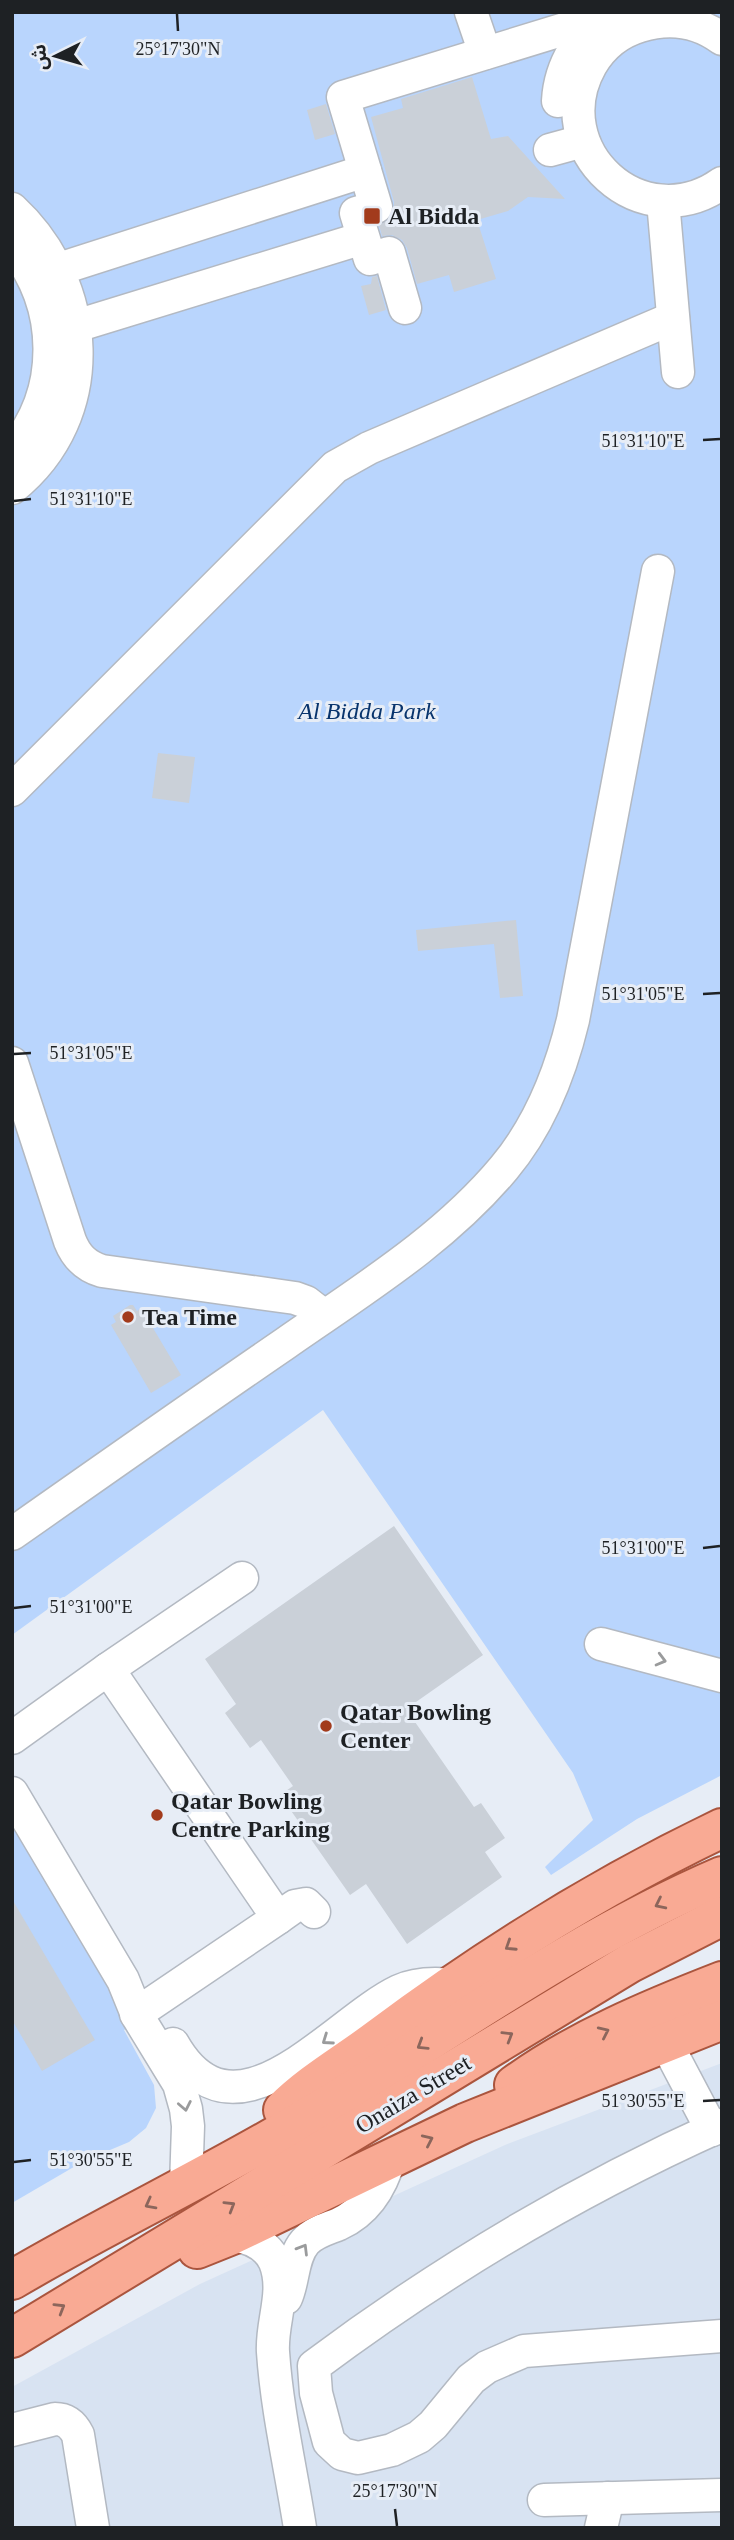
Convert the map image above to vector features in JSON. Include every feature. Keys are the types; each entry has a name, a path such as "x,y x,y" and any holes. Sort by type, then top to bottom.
{"main road":[{"name":"Onaiza Street","path":"253,2148 279,2115 309,2087 452,1985 598,1892 722,1828"},
{"name":"Onaiza Street","path":"12,2280 321,2109 586,1944 647,1910 722,1876"},
{"name":"Onaiza Street","path":"12,2338 606,1976 722,1916"},
{"path":"465,2123 526,2076 558,2056 616,2027 722,1981"},
{"name":"Onaiza Street","path":"109,2280 232,2235 465,2123 722,2020"}],"street":[{"path":"471,12 485,53"},
{"path":"405,308 389,253 370,259 363,238 356,214 376,207 343,97 583,23 649,23 666,20 700,26 722,39"},
{"path":"612,21 605,47 586,74 578,107 579,124 566,146 590,157 614,183 664,211 702,215 722,206"},
{"path":"46,273 365,171"},
{"path":"664,211 722,183"},
{"path":"12,209 31,227 46,273 47,315 63,330 75,376 61,423 36,464 12,488"},
{"path":"664,211 678,372"},
{"path":"63,330 363,238"},
{"path":"12,246 46,273"},
{"path":"12,790 335,467 369,448 673,318"},
{"path":"12,451 32,423 41,402 63,330"},
{"path":"12,1534 414,1252 482,1191 504,1168 523,1141 554,1083 573,1020 658,571"},
{"path":"12,1063 70,1241 81,1260 102,1270 295,1298 324,1317"},
{"path":"12,1738 242,1578"},
{"path":"601,1644 722,1676"},
{"path":"108,1669 278,1918"},
{"path":"12,1793 123,1980 184,2062 209,2082 237,2088 257,2084 277,2075 401,1990 434,1983 452,1985"},
{"path":"143,2009 300,1904 306,1904 314,1912"},
{"path":"143,2009 184,2096 188,2126 186,2186"},
{"path":"275,2371 314,2366 438,2280 511,2234 587,2191 717,2128 665,2041"},
{"path":"278,2311 289,2290 302,2246 316,2233 340,2224 366,2205 385,2176 390,2157"},
{"path":"232,2235 256,2241 266,2248 273,2258 280,2283 273,2347 300,2528"},
{"path":"314,2366 316,2393 329,2442 342,2454 358,2458 392,2451 419,2437 433,2425 471,2379 486,2367 524,2351 722,2336"},
{"path":"12,2430 55,2419 72,2425 78,2435 93,2528"},
{"path":"544,2500 604,2513 722,2495"}],"shaded area":[{"path":"722,2063 722,2528 12,2528 12,2387 200,2284 505,2145"}],"green space":[{"name":"Al Bidda Park","path":"12,12 722,12 722,1775 637,1819 551,1875 545,1867 593,1820 573,1773 323,1410 12,1635"},
{"path":"12,1826 132,2025 124,2030 154,2085 156,2108 146,2128 129,2142 84,2161 12,2203"}],"building":[{"path":"472,77 491,139 508,136 565,199 528,197 508,211 477,220 496,279 454,292 449,275 417,284 407,248 402,240 392,235 382,236 379,225 390,219 394,202 371,117 403,108 401,99"},
{"path":"326,104 335,134 315,140 307,110"},
{"path":"377,276 386,310 369,315 361,286 371,284 372,277"},
{"path":"158,753 195,757 189,803 152,798"},
{"path":"516,920 523,996 500,998 494,944 418,951 416,930"},
{"path":"130,1305 137,1311 141,1308 181,1375 151,1393 111,1325 116,1322 113,1316"},
{"name":"Qatar Bowling Center","path":"394,1526 483,1655 406,1709 474,1807 481,1803 505,1838 485,1852 502,1877 407,1944 366,1884 350,1895 280,1795 293,1786 261,1740 250,1748 225,1713 236,1704 205,1659"},
{"path":"12,1899 95,2040 42,2071 12,2020"}],"place":[{"name":"Al Bidda","path":"372,216"},
{"name":"Tea Time","path":"128,1317"},
{"name":"Qatar Bowling Center","path":"326,1726"},
{"name":"Qatar Bowling Centre Parking","path":"157,1815"}]}
